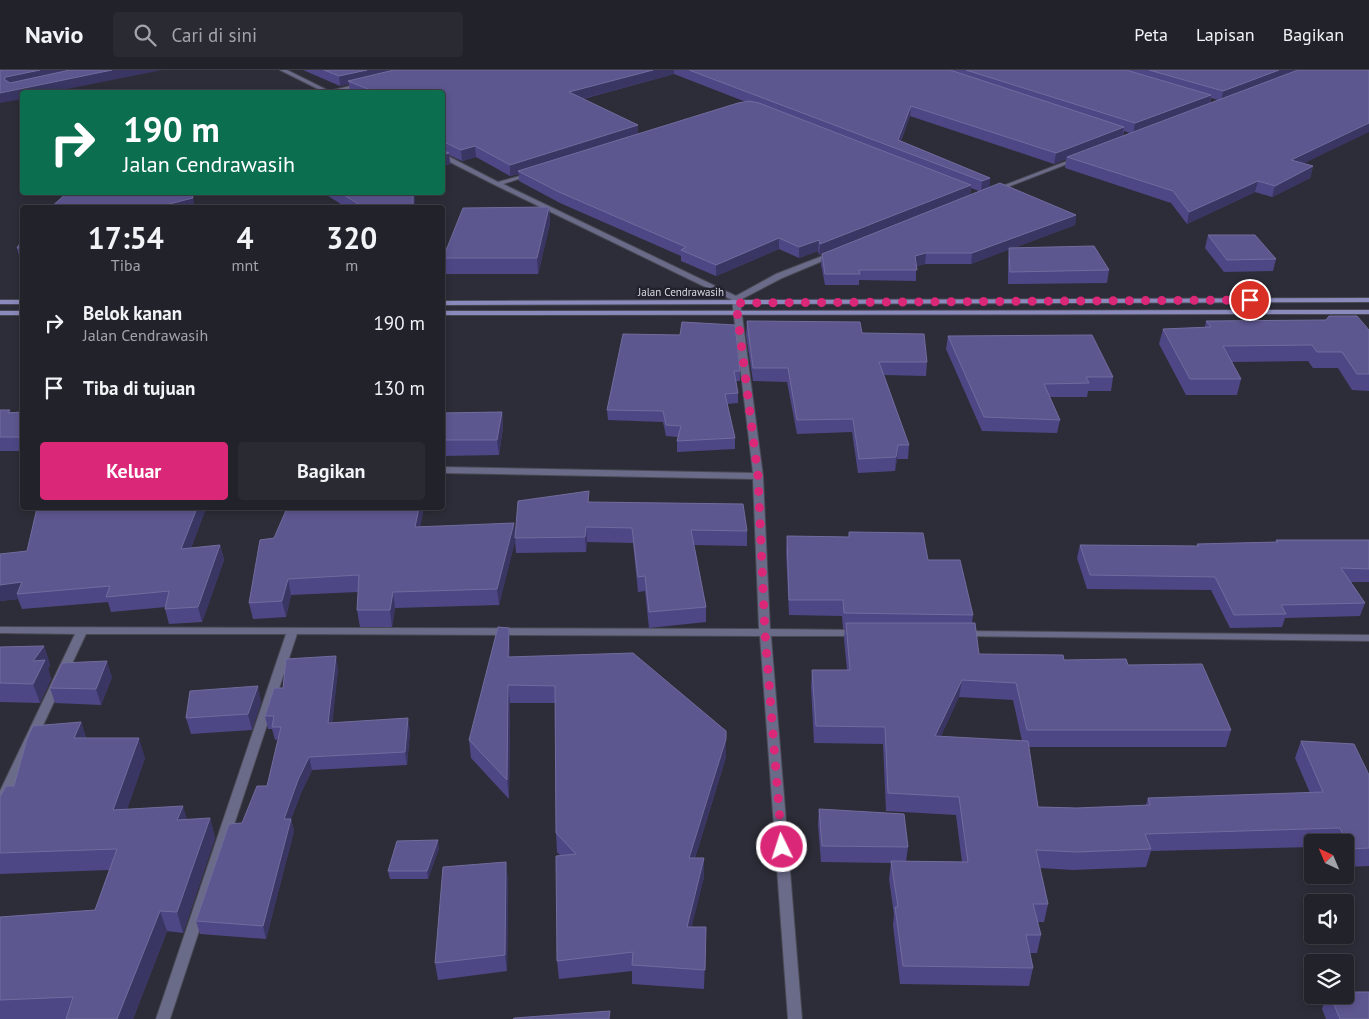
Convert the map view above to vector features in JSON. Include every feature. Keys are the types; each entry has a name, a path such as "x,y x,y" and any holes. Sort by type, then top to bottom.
{"main road":[{"name":"Jalan Cendrawasih","path":"445,312 737,305 1369,300"},
{"path":"0,302 20,302"},
{"name":"Jalan Cendrawasih","path":"445,303 1369,312"},
{"path":"0,313 20,313"}],"street":[{"path":"283,70 322,90"},
{"path":"340,90 369,84"},
{"path":"990,192 1088,155"},
{"path":"445,157 737,305"},
{"path":"497,184 543,169"},
{"path":"737,305 779,276 843,251"},
{"path":"737,305 758,476 765,633 795,1019"},
{"path":"445,470 758,476"},
{"path":"0,630 864,634"},
{"path":"0,804 82,630"},
{"path":"163,1019 293,631"},
{"path":"953,634 1369,638"}],"building":[{"path":"0,70 40,70 4,79 10,83 70,70 112,70 0,93"},
{"path":"324,70 367,70 339,76"},
{"path":"394,70 653,70 569,92 638,125 510,165 475,146 461,150 445,142 445,90 370,90 348,81"},
{"path":"689,70 950,70 1124,127 1056,153 911,106 898,140 990,178 982,181"},
{"path":"966,70 1126,70 1211,95 1135,123"},
{"path":"1149,70 1279,70 1223,91"},
{"path":"1298,70 1369,70 1369,123 1291,160 1313,166 1275,186 1258,181 1189,212 1173,191 1067,157"},
{"path":"749,101 759,103 971,185 820,244 819,240 799,247 779,238 716,265 681,250 686,247 559,192 518,171 738,103"},
{"path":"1000,183 1076,215 972,253 926,253 915,256 917,270 859,270 860,274 825,274 822,254"},
{"path":"65,195 192,195 193,198 165,205 53,205"},
{"path":"344,195 413,195 413,205 360,205"},
{"path":"549,207 537,258 445,258 445,253 463,208"},
{"path":"1208,235 1255,235 1276,259 1227,260"},
{"path":"1094,246 1109,270 1010,272 1009,248"},
{"path":"1329,316 1357,316 1369,330 1369,374 1357,374 1342,352 1317,352 1312,345 1223,346 1241,379 1190,379 1163,329 1211,327 1206,321 1326,320"},
{"path":"747,321 860,322 862,333 924,334 927,362 879,362 909,445 898,445 896,457 859,459 853,419 797,420 788,368 753,368"},
{"path":"682,322 735,325 740,371 734,371 738,393 725,394 735,438 677,441 681,426 666,425 663,411 607,410 623,334 680,335"},
{"path":"1092,335 1113,377 1086,377 1089,383 1044,384 1060,420 984,417 948,336"},
{"path":"0,410 10,410 8,413 20,412 20,437 0,437"},
{"path":"502,412 497,440 445,440 445,413"},
{"path":"589,491 588,502 743,504 747,531 691,530 706,607 649,612 645,576 638,577 632,528 586,527 585,537 515,538 518,501"},
{"path":"37,510 196,510 181,549 220,545 198,607 165,609 169,591 106,597 110,586 17,594 22,582 0,585 0,554 27,551"},
{"path":"286,510 419,510 415,527 514,523 497,589 393,592 390,610 357,610 359,575 288,579 282,601 249,603 260,540 274,538"},
{"path":"849,532 923,533 928,560 960,560 973,615 844,613 843,600 789,600 787,536 849,537"},
{"path":"1276,540 1369,540 1369,569 1341,568 1365,603 1281,605 1286,614 1234,615 1215,577 1090,575 1080,545 1199,546 1197,544 1278,542"},
{"path":"846,623 975,623 979,654 1063,655 1064,660 1126,659 1128,665 1202,664 1231,730 1027,730 1016,683 962,680 935,736 1028,741 1038,807 1077,808 1150,805 1148,798 1323,792 1301,741 1354,744 1369,775 1369,848 1354,849 1354,834 1343,834 1340,828 1145,834 1151,849 1077,852 1036,850 1048,904 1033,904 1041,935 1026,935 1033,968 903,966 895,907 898,907 891,861 968,862 959,797 888,793 885,727 816,726 812,670 850,670"},
{"path":"498,627 509,628 508,657 633,653 726,731 726,739 689,858 704,858 687,927 706,927 705,970 632,965 633,952 557,961 556,856 576,854 556,833 555,686 508,685 507,780 469,740"},
{"path":"44,646 33,661 45,660 33,684 0,683 0,647"},
{"path":"336,656 328,723 408,718 405,752 309,757 298,780 284,819 291,819 263,926 196,921 229,824 242,823 257,786 267,786 281,727 272,727 274,716 265,716 274,688 283,688 286,659"},
{"path":"107,661 96,689 50,688 62,663"},
{"path":"258,686 248,714 186,718 190,691"},
{"path":"81,722 74,738 139,738 113,810 183,806 177,820 210,818 177,912 160,911 117,1019 66,1019 73,997 0,1000 0,917 95,910 117,849 0,853 0,797 6,786 14,786 27,739 33,726"},
{"path":"819,809 904,814 908,847 822,846"},
{"path":"438,840 427,871 388,871 397,841"},
{"path":"506,862 505,955 435,963 443,867"},
{"path":"1354,992 1369,992 1369,1019 1340,1019 1334,1004 1354,1004"},
{"path":"610,1011 609,1019 513,1019 514,1018"}],"route":[{"path":"782,847 765,633 758,476 736,303 1250,300"}]}
